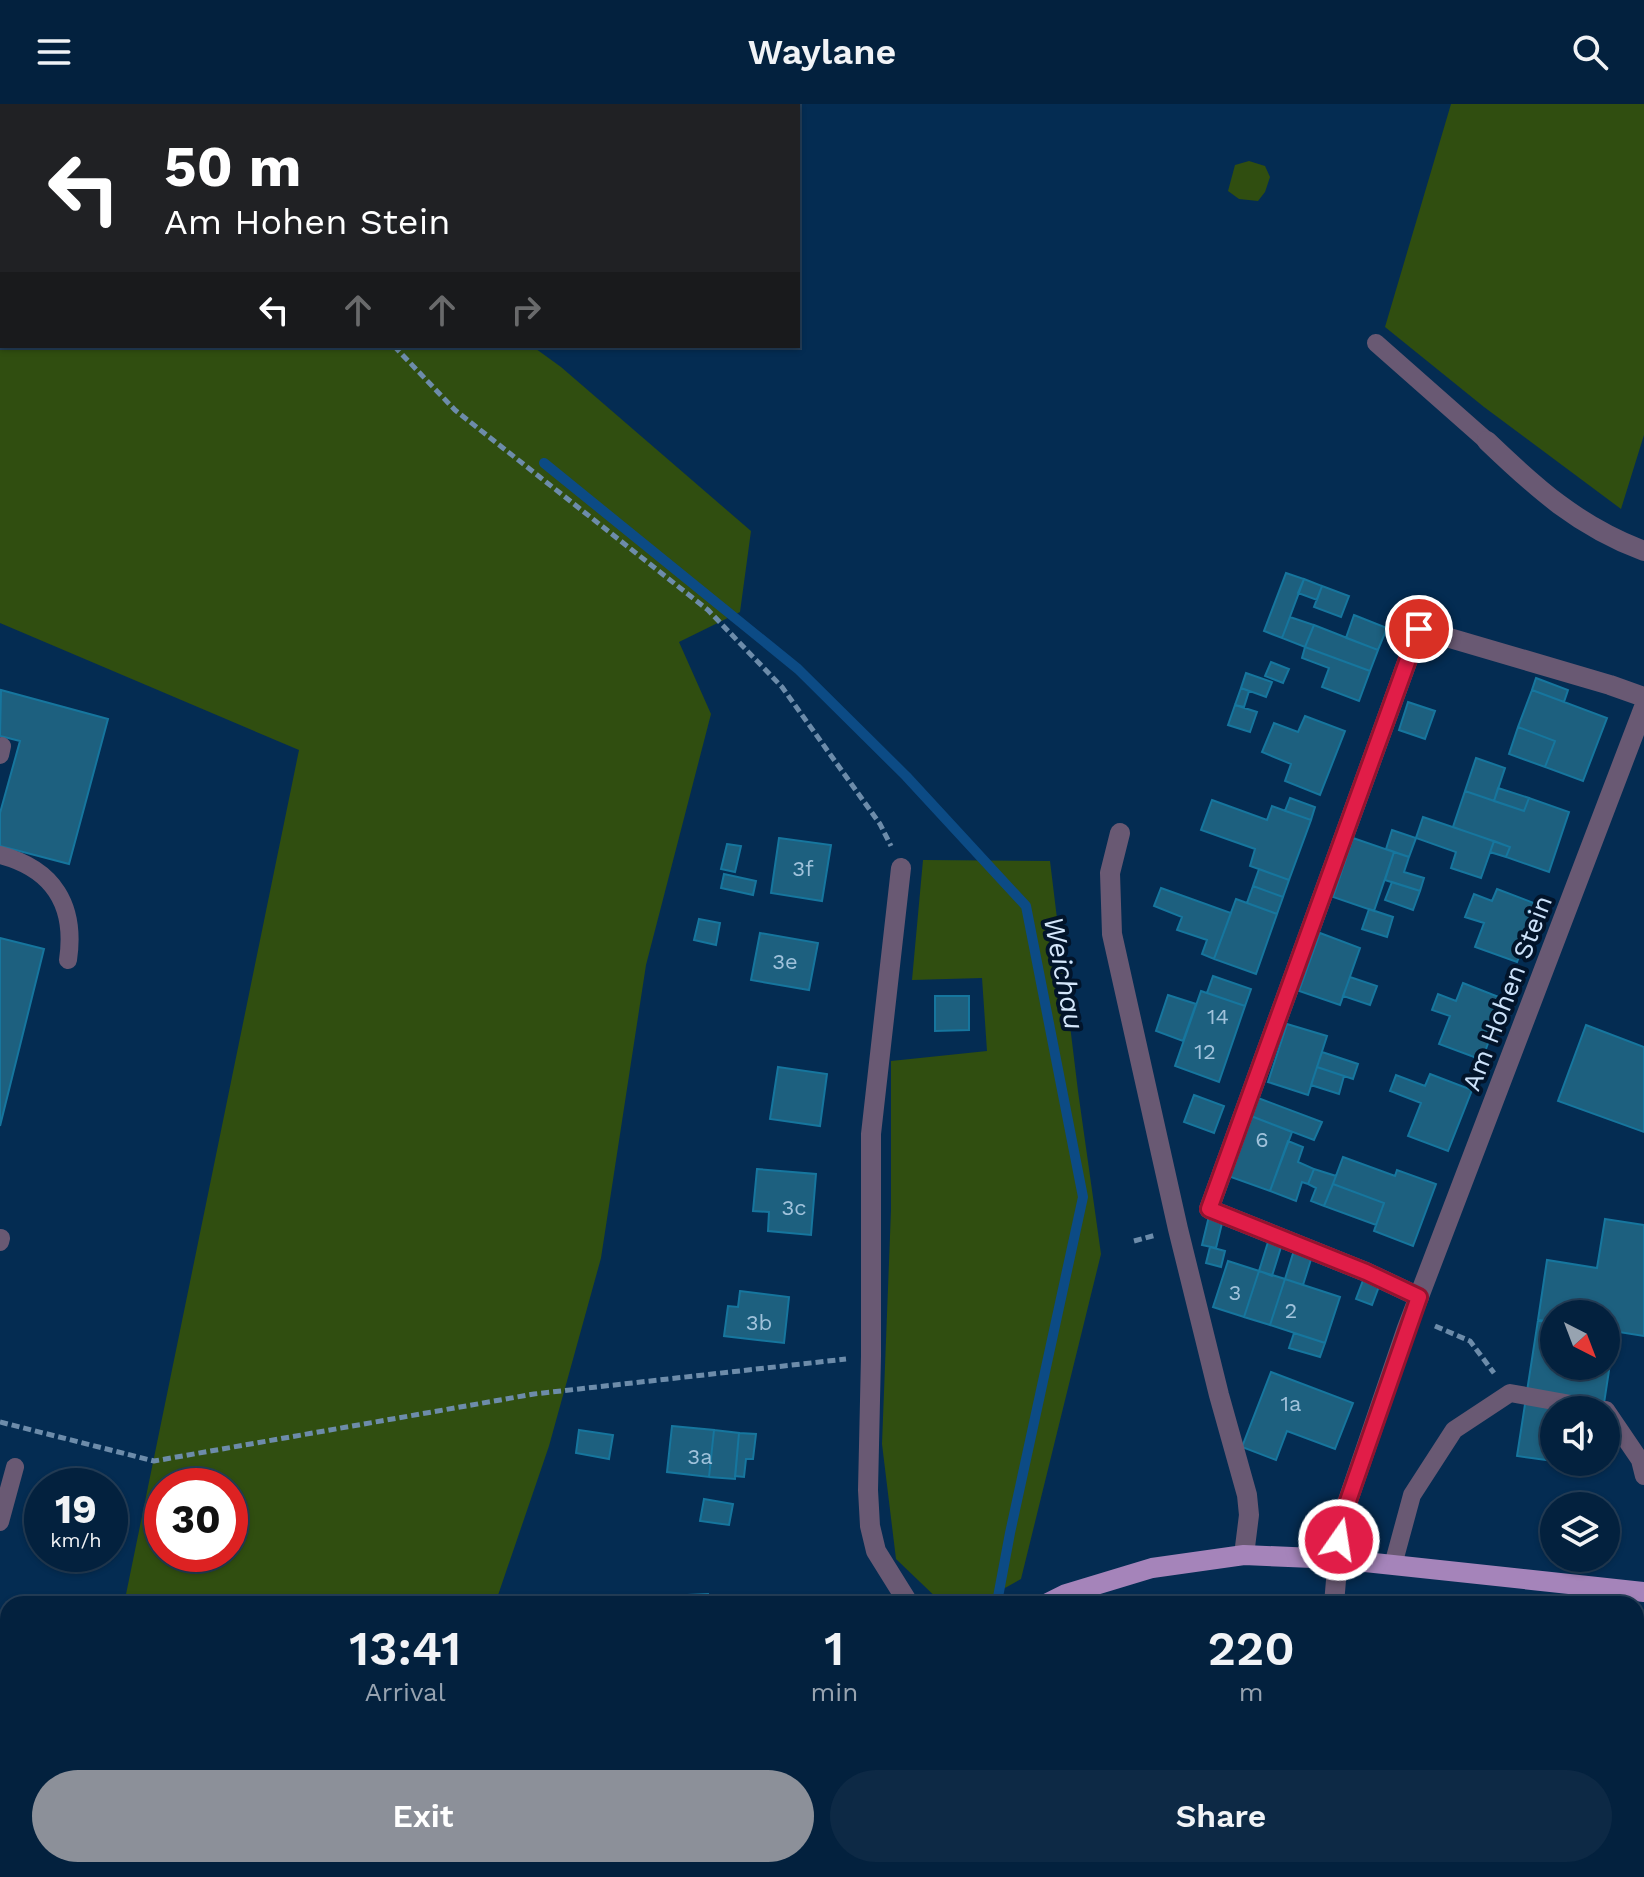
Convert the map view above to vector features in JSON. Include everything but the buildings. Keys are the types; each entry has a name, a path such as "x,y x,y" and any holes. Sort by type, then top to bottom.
{"main road":[{"path":"1064,1596 1152,1568 1244,1555 1337,1559 1644,1592"}],"street":[{"path":"1487,441 1559,507 1599,531 1644,551"},
{"path":"1419,1297 1366,1272 1209,1209 1419,629 1644,697"},
{"name":"Am Hohen Stein","path":"1335,1596 1341,1521 1419,1297 1644,707"},
{"path":"1120,833 1110,873 1112,934 1178,1229 1247,1495 1249,1515 1244,1555"},
{"path":"901,868 871,1134 868,1490 870,1526 876,1551 904,1596"}],"lane":[{"path":"1376,343 1487,441"},
{"path":"0,855 20,860 40,871 58,893 71,938 68,960"},
{"path":"1393,1565 1412,1495 1454,1430 1510,1393 1540,1398"},
{"path":"1620,1431 1640,1460 1644,1476"},
{"path":"0,1522 15,1467"}],"path":[{"path":"396,348 455,410 719,621 782,687 880,824 901,868"},
{"path":"1458,1337 1470,1341 1510,1393"},
{"path":"0,1422 154,1461 534,1394 871,1356"}],"green space":[{"path":"1451,104 1644,104 1644,435 1621,509 1484,407 1385,327"},
{"path":"1249,161 1265,166 1270,177 1258,201 1239,199 1228,191 1235,165"},
{"path":"0,348 535,348 561,367 751,531 740,612 679,642 711,714 646,965 601,1258 549,1446 498,1596 126,1596 144,1506 144,1572 248,1572 248,1468 152,1468 299,750 0,623"},
{"path":"923,860 1050,861 1101,1254 1021,1579 990,1596 935,1596 896,1559 882,1444 891,1210 891,1061 987,1051 982,978 912,980"}],"waterway":[{"name":"Weichau","path":"544,463 798,669 906,776 1026,906 1083,1197 998,1596"}],"route":[{"path":"1339,1540 1341,1521 1419,1297 1366,1272 1209,1209 1419,629"}]}
